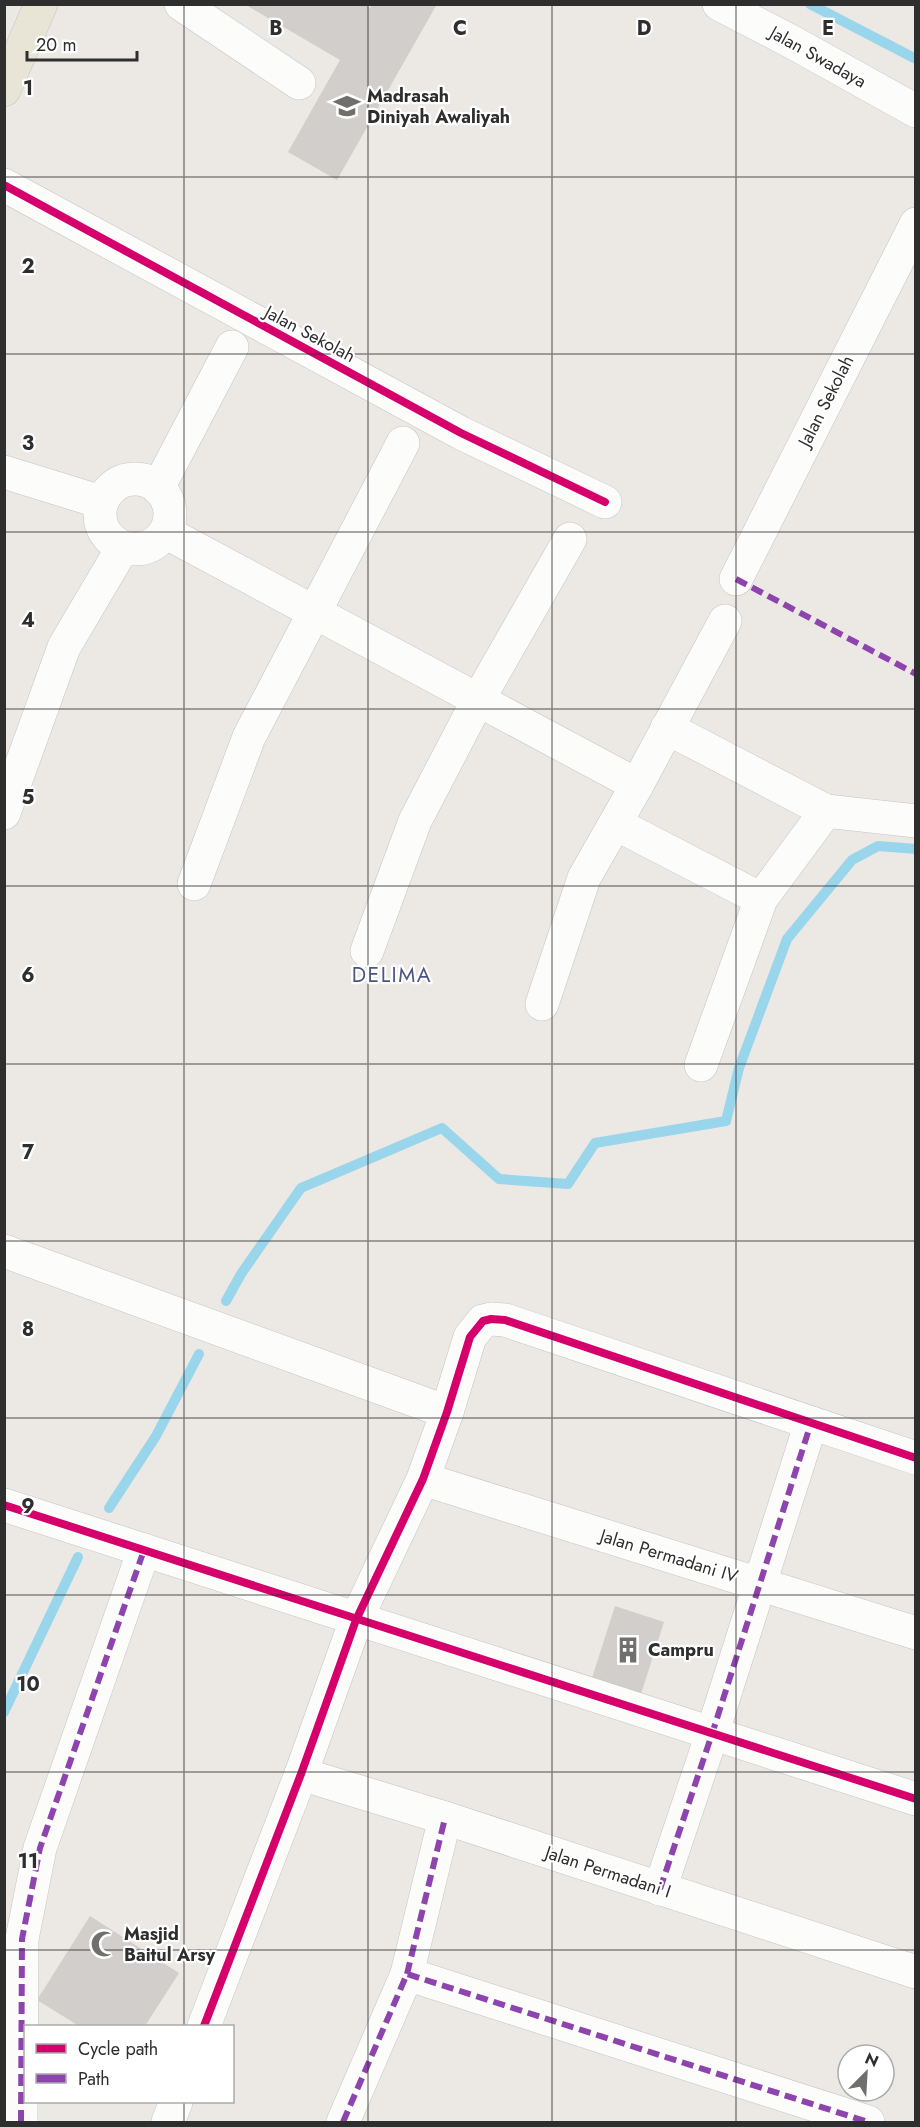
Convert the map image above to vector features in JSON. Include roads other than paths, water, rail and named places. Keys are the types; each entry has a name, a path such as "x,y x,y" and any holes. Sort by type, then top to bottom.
{"main road":[{"path":"4,90 41,4"}],"street":[{"path":"181,4 299,83"},
{"name":"Jalan Swadaya","path":"719,4 915,111"},
{"name":"Jalan Sekolah","path":"4,185 461,433 605,502"},
{"name":"Jalan Sekolah","path":"736,579 915,224"},
{"path":"158,488 232,347"},
{"path":"194,884 249,737 403,443"},
{"path":"4,472 101,502"},
{"path":"126,480 148,481 166,497 170,521 165,532 147,547 135,549 123,547 113,542 105,534 99,513 101,502 116,484 126,480"},
{"path":"165,532 637,785"},
{"path":"368,951 415,821 478,700 570,540"},
{"path":"4,813 64,647 123,547"},
{"path":"543,1004 584,878 616,824 724,621"},
{"path":"668,728 826,811 915,821"},
{"path":"702,1065 761,899 826,811"},
{"path":"616,824 761,899"},
{"path":"4,1251 447,1412"},
{"path":"204,2025 301,1774 356,1620 423,1479 470,1337 483,1322 491,1319 505,1320 915,1458"},
{"path":"660,1889 811,1423"},
{"name":"Jalan Permadani IV","path":"423,1479 915,1634"},
{"path":"4,1505 915,1799"},
{"path":"21,2122 22,1939 40,1848 144,1550"},
{"name":"Jalan Permadani I","path":"301,1774 446,1818 915,1972"},
{"path":"343,2122 407,1974 446,1818"},
{"path":"407,1974 868,2122"},
{"path":"168,2122 176,2103"}],"waterway":[{"path":"810,4 916,59"},
{"path":"226,1301 241,1274 301,1188 442,1128 499,1179 568,1184 595,1143 726,1121 739,1068 787,939 852,860 878,846 916,849"},
{"path":"109,1508 156,1436 199,1354"},
{"path":"4,1712 78,1557"}],"place":[{"name":"Madrasah Diniyah Awaliyah","path":"347,106"},
{"name":"Campru","path":"628,1650"},
{"name":"Masjid Baitul Arsy","path":"104,1944"}],"district":[{"name":"DELIMA","path":"392,975"}]}
